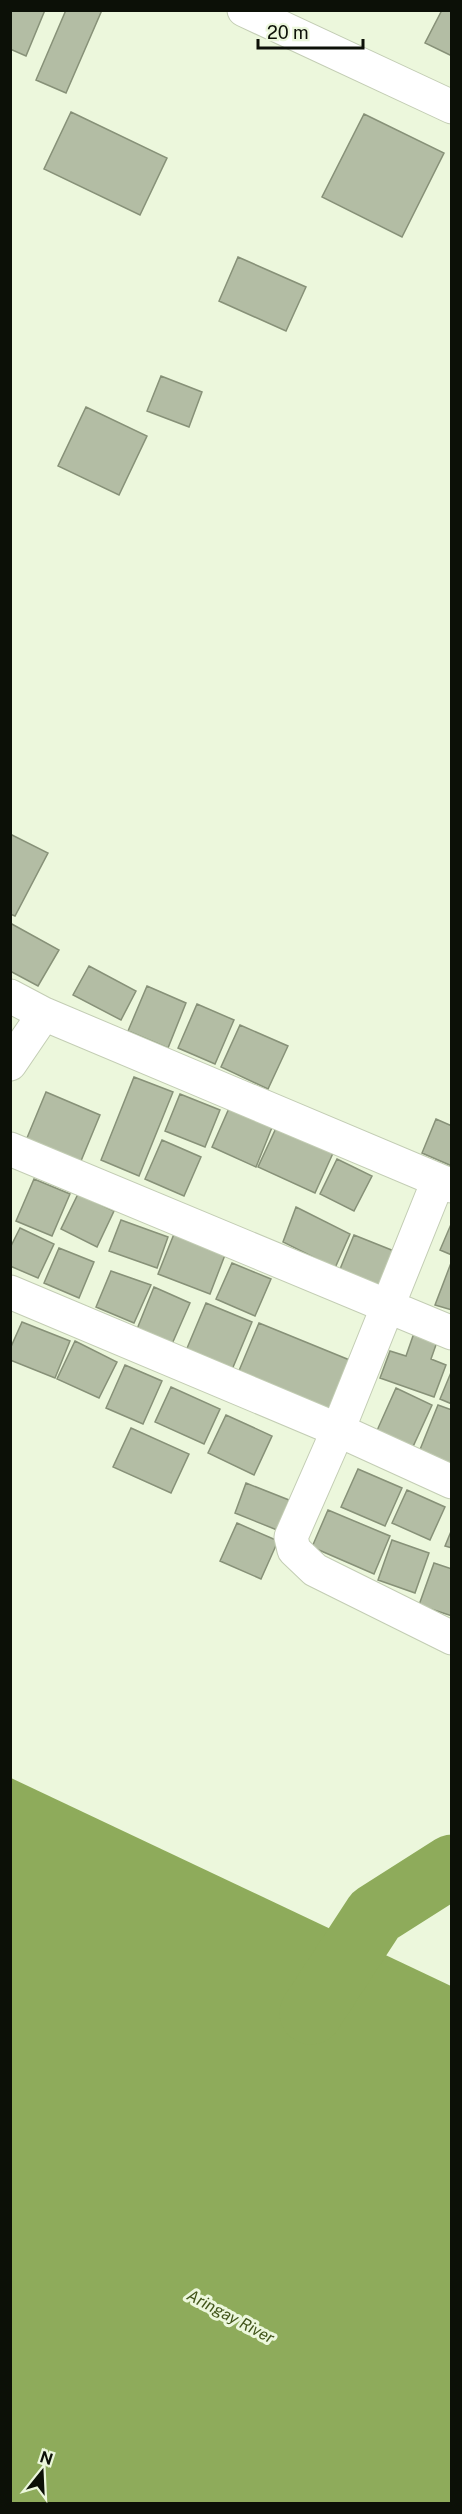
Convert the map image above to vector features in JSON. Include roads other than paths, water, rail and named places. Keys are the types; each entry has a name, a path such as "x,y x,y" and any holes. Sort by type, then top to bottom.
{"street":[{"path":"244,10 452,107"},
{"path":"10,996 44,1014 445,1184 388,1305 338,1430 291,1537 294,1550 315,1570 452,1638"},
{"path":"10,1064 44,1014"},
{"path":"10,1149 452,1333"},
{"path":"10,1292 338,1430 452,1482"}],"water":[{"name":"Aringay River","path":"11,1778 451,1986 451,2503 11,2503"}],"waterway":[{"path":"311,2013 375,1915 452,1866"}]}
